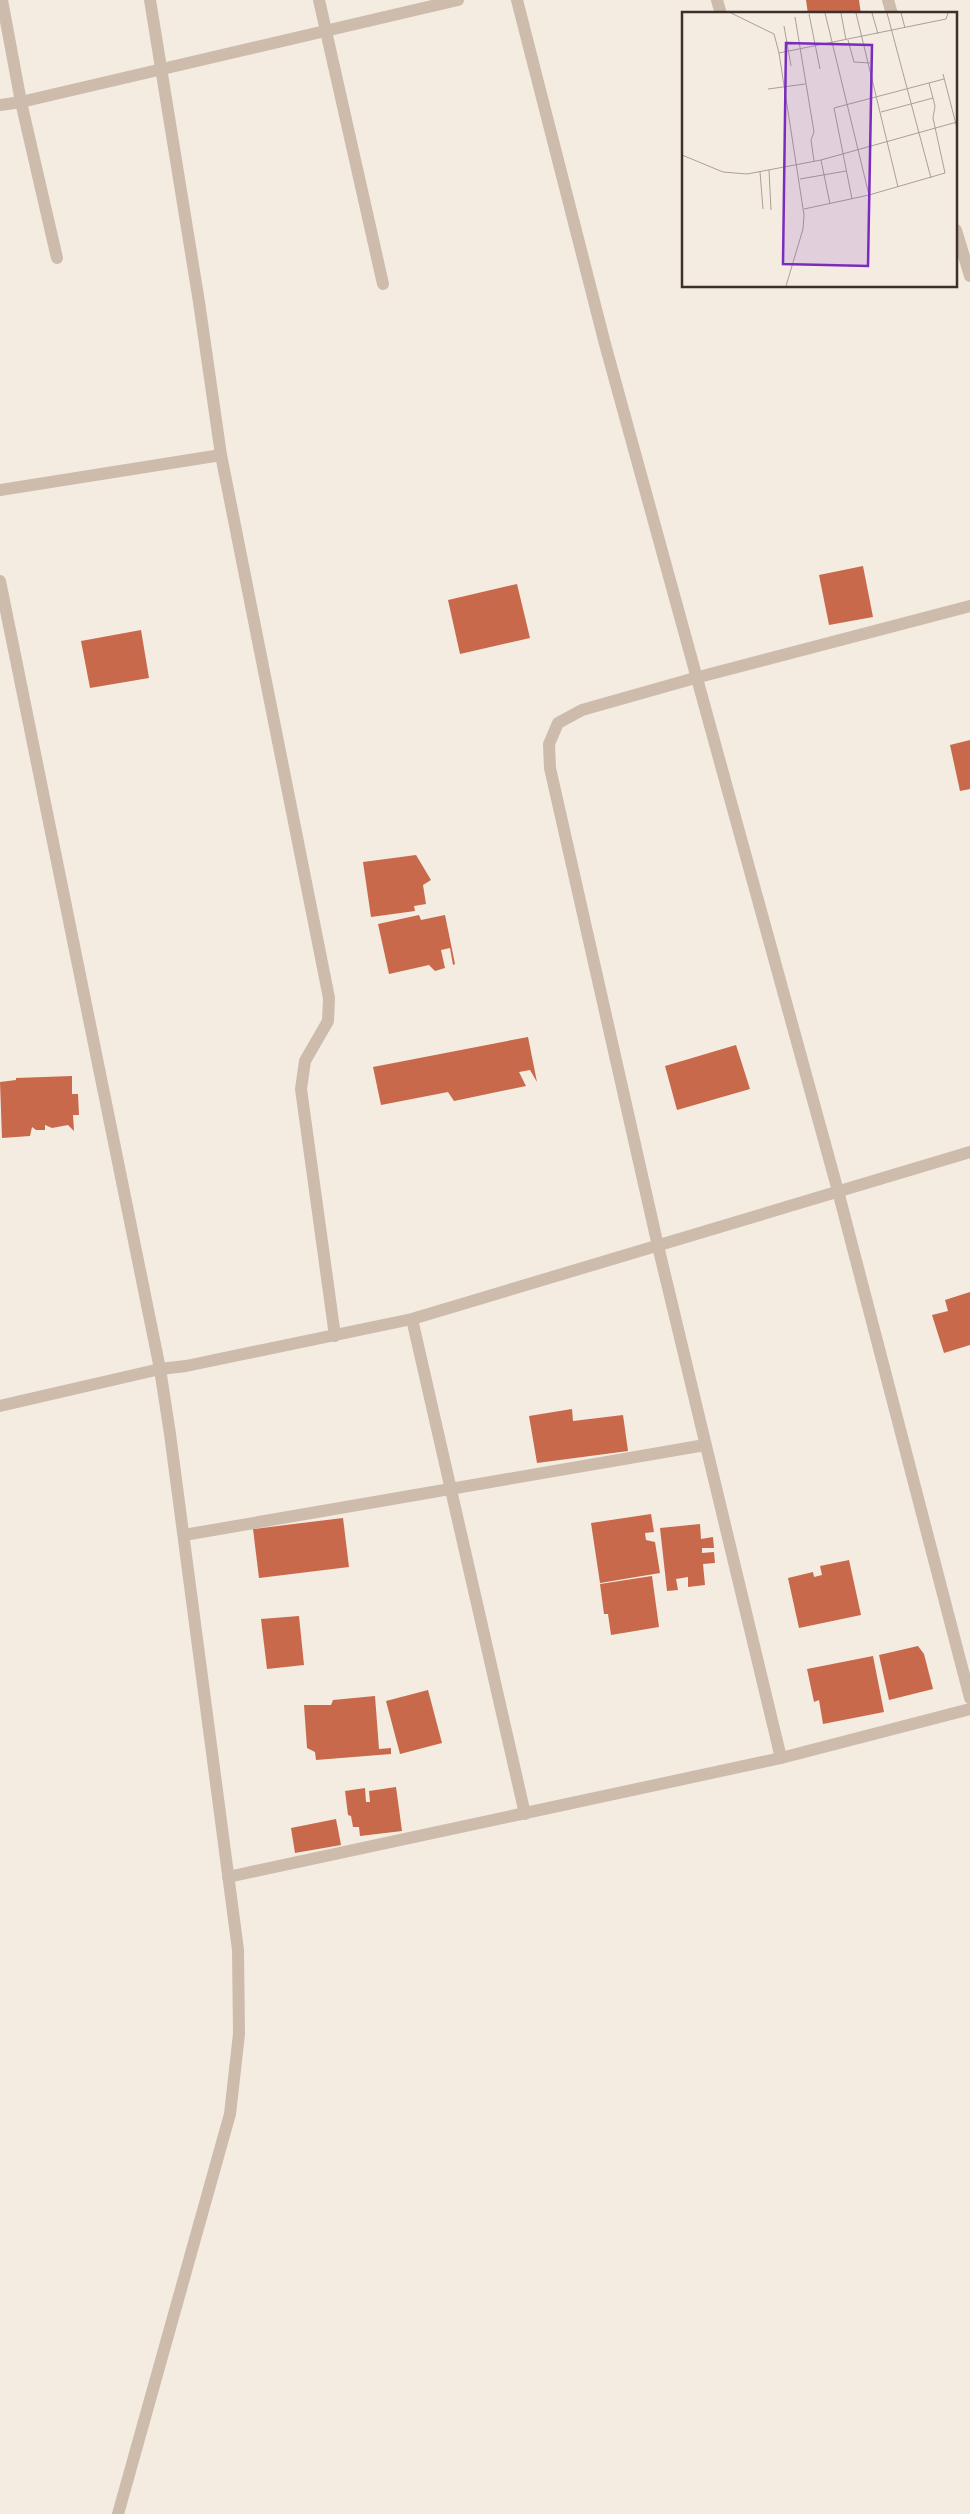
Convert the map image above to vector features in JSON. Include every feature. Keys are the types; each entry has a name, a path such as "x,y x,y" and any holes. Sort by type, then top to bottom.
{"street":[{"path":"2,0 21,102 57,258"},
{"path":"150,0 221,456 329,998 328,1021 305,1062 301,1089 335,1336"},
{"path":"319,0 383,284"},
{"path":"0,105 21,102 458,0"},
{"path":"517,0 608,354 695,678 759,899 838,1191 970,1698"},
{"path":"958,237 970,276"},
{"path":"0,490 221,456"},
{"path":"0,581 160,1369 184,1535 238,1950 239,2034 230,2114 118,2514"},
{"path":"781,1758 658,1246 550,768 549,744 558,723 582,710 695,678 970,606"},
{"path":"0,1406 160,1369 186,1366 412,1319 970,1152"},
{"path":"412,1319 524,1814"},
{"path":"184,1535 706,1445"},
{"path":"228,1877 781,1758 970,1708"}],"building":[{"path":"806,0 859,0 861,12 808,12"},
{"path":"863,566 873,617 829,625 819,575"},
{"path":"517,584 530,638 460,654 448,600"},
{"path":"141,630 149,678 90,688 81,641"},
{"path":"970,740 970,789 960,791 950,745"},
{"path":"416,855 431,880 423,885 426,904 414,906 415,911 371,917 363,862"},
{"path":"419,915 421,920 445,915 455,964 453,965 450,948 441,950 445,968 435,971 429,965 389,974 378,924"},
{"path":"528,1037 537,1082 530,1070 519,1072 526,1086 454,1101 448,1092 381,1105 373,1067"},
{"path":"736,1045 750,1089 677,1110 665,1066"},
{"path":"72,1076 72,1094 78,1094 79,1115 73,1115 74,1131 68,1125 52,1128 45,1125 45,1130 36,1130 32,1127 30,1136 2,1138 0,1082 16,1080 16,1078"},
{"path":"970,1292 970,1345 944,1353 932,1315 948,1311 945,1300"},
{"path":"572,1409 573,1421 623,1415 628,1451 537,1463 529,1416"},
{"path":"651,1514 654,1532 645,1533 646,1540 655,1542 660,1573 600,1583 591,1523"},
{"path":"343,1518 349,1567 259,1578 253,1529"},
{"path":"700,1524 701,1539 713,1537 714,1548 702,1548 702,1553 714,1552 715,1563 703,1564 705,1585 688,1587 688,1577 676,1579 678,1590 667,1591 660,1528"},
{"path":"849,1560 861,1615 799,1628 788,1578 813,1572 814,1577 822,1575 820,1566"},
{"path":"652,1576 659,1627 611,1635 608,1614 604,1614 600,1584"},
{"path":"299,1616 304,1665 267,1669 261,1619"},
{"path":"918,1646 924,1654 933,1689 889,1700 879,1655"},
{"path":"873,1656 884,1712 823,1724 819,1700 814,1702 807,1669"},
{"path":"428,1690 442,1743 400,1754 386,1701"},
{"path":"375,1696 379,1749 391,1748 391,1754 316,1760 315,1752 307,1748 304,1705 331,1705 333,1700"},
{"path":"396,1787 402,1831 360,1836 359,1827 353,1827 351,1816 348,1815 345,1791 365,1788 366,1802 370,1802 369,1791"},
{"path":"336,1819 341,1845 295,1853 291,1828"}]}
